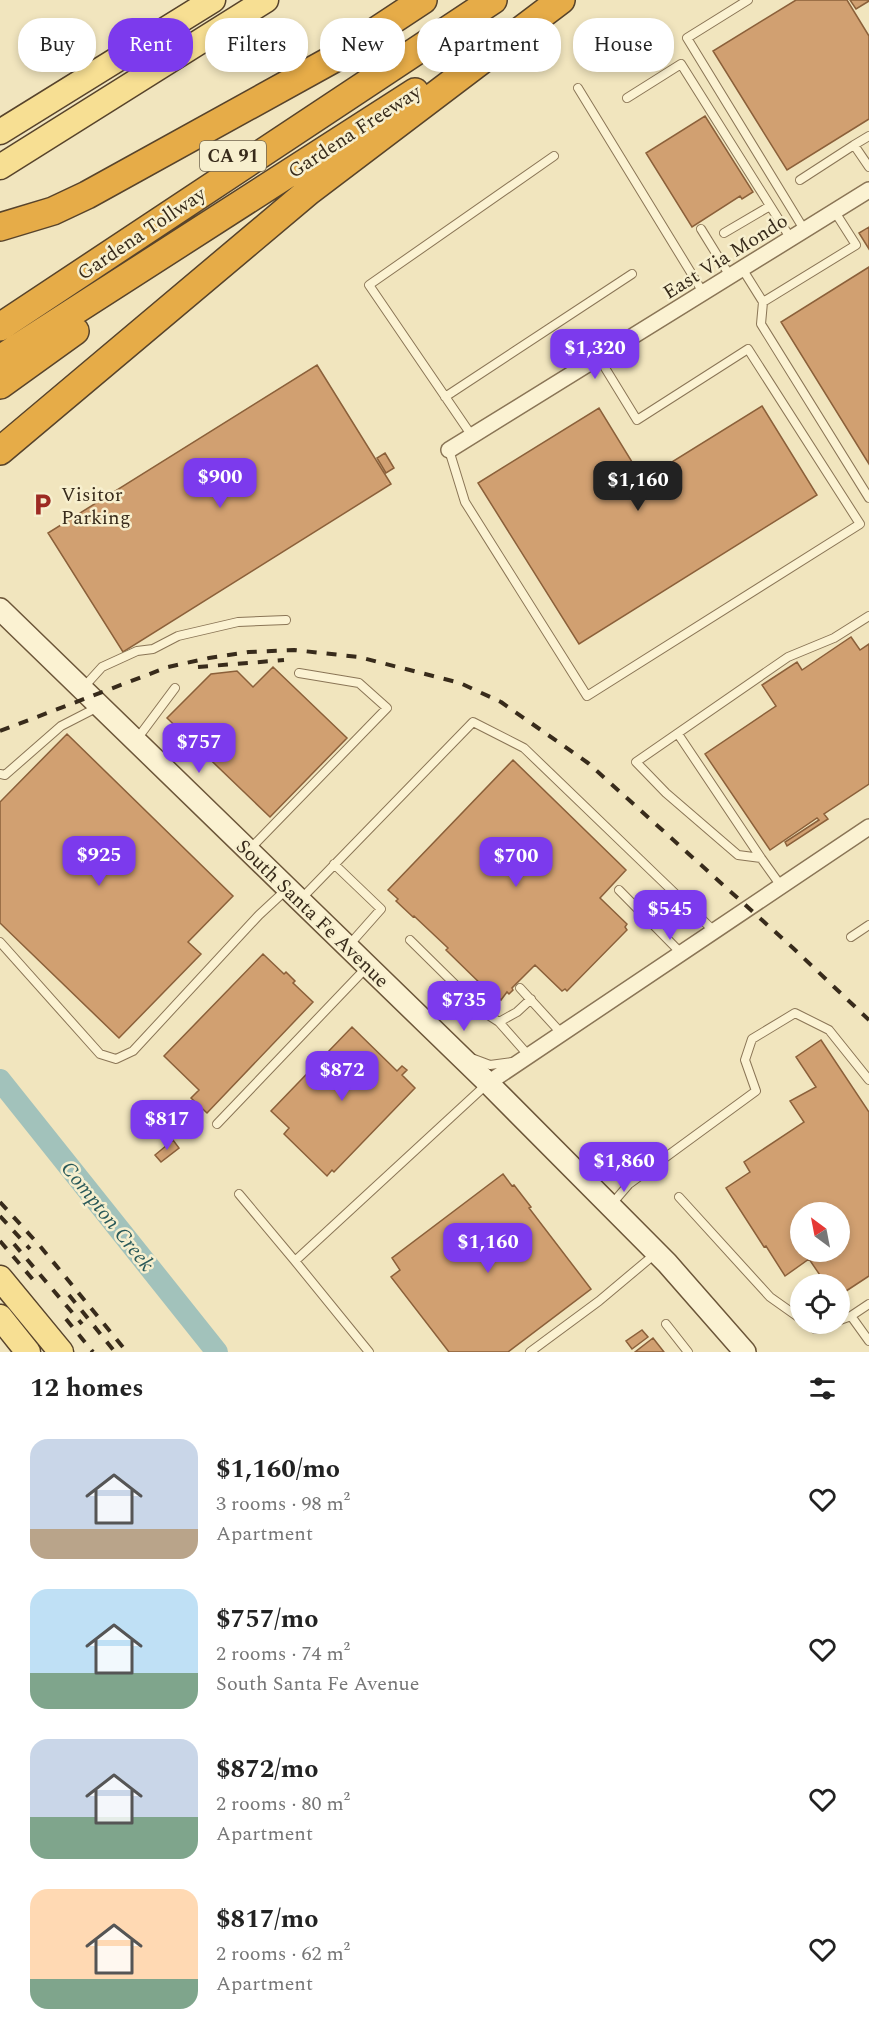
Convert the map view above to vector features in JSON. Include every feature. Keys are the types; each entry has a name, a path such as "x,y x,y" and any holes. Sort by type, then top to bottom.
{"highway":[{"path":"0,227 53,211 87,195 335,58 423,0"},
{"name":"CA 91","path":"0,313 466,0"},
{"name":"Gardena Tollway","path":"0,327 493,0"},
{"name":"Gardena Freeway","path":"0,359 555,0"},
{"path":"0,451 309,191 561,0"},
{"path":"0,385 286,175"}],"main road":[{"path":"185,18 213,0"},
{"path":"193,45 266,0"},
{"path":"0,132 108,66"},
{"path":"0,167 151,72"},
{"name":"South Santa Fe Avenue","path":"0,609 455,1050 657,1253 745,1352"},
{"path":"0,1278 61,1352"},
{"path":"0,1317 28,1352"}],"street":[{"name":"East Via Mondo","path":"449,450 737,274 869,190"},
{"path":"488,1083 869,827"}],"lane":[{"path":"748,0 687,38 805,231"},
{"path":"627,98 681,64 791,240"},
{"path":"578,88 704,294"},
{"path":"800,180 869,136"},
{"path":"854,145 869,167"},
{"path":"472,436 369,285 554,156"},
{"path":"724,233 770,206"},
{"path":"763,302 856,245 835,212"},
{"path":"701,229 763,302 761,324 869,498"},
{"path":"445,397 632,274"},
{"path":"449,450 465,502 587,696 860,524 748,349 637,420 599,358"},
{"path":"760,858 738,855 666,793 636,762 788,657 834,638 869,616"},
{"path":"83,688 102,668 137,651 153,649 178,636 238,622 286,620"},
{"path":"249,850 387,708 359,683 299,673"},
{"path":"136,740 176,688"},
{"path":"0,774 5,775 61,726 100,706"},
{"path":"0,942 100,1054 116,1059 133,1051 259,915 294,894 334,864 473,722 524,748 714,931"},
{"path":"678,734 781,886"},
{"path":"334,864 381,909 348,946"},
{"path":"619,890 681,953"},
{"path":"851,937 869,925"},
{"path":"410,940 482,1011 499,1022 527,1057 490,1065 455,1050"},
{"path":"216,1124 368,966"},
{"path":"520,988 562,1034"},
{"path":"499,1022 517,1012 531,999"},
{"path":"610,1206 629,1184 756,1091 746,1060 752,1040 795,1013 829,1030 869,1080"},
{"path":"295,1261 488,1083"},
{"path":"239,1194 369,1352"},
{"path":"679,1197 770,1297 790,1311"},
{"path":"530,1352 599,1301 657,1253"},
{"path":"869,1304 851,1316 869,1341"},
{"path":"666,1324 688,1352"}],"building":[{"path":"796,0 847,0 869,36 869,119 787,170 713,51"},
{"path":"850,0 869,0 869,1 856,9"},
{"path":"705,116 753,192 742,199 740,196 692,227 646,153"},
{"path":"869,227 869,249 859,233"},
{"path":"869,267 869,464 781,322"},
{"path":"317,365 391,484 123,652 48,533"},
{"path":"762,406 817,495 579,644 478,483 599,408 643,480"},
{"path":"385,453 394,468 386,473 377,458"},
{"path":"851,637 860,650 869,644 869,784 824,814 828,819 787,846 785,842 819,820 817,818 770,850 705,754 776,706 762,685 797,662 802,670"},
{"path":"273,667 347,738 270,817 167,718 211,674 237,671 253,687"},
{"path":"67,734 233,896 188,942 201,954 119,1038 0,923 0,802"},
{"path":"513,760 626,870 600,898 627,924 625,927 627,930 567,991 565,989 562,991 535,965 501,1000 490,989 488,991 446,950 448,948 396,901 398,899 388,890"},
{"path":"263,954 284,974 286,972 295,981 293,983 313,1002 207,1113 191,1098 199,1090 164,1056"},
{"path":"352,1027 397,1071 402,1066 407,1070 402,1075 415,1088 334,1172 332,1170 327,1176 284,1134 289,1128 271,1111"},
{"path":"821,1040 869,1112 869,1276 850,1288 850,1274 819,1274 811,1262 850,1262 850,1202 790,1202 790,1262 805,1262 785,1276 726,1188 750,1172 744,1162 804,1122 790,1101 816,1087 796,1057"},
{"path":"173,1140 179,1148 161,1162 155,1155"},
{"path":"503,1174 531,1207 529,1208 591,1289 508,1352 449,1352 391,1277 400,1270 392,1258"},
{"path":"642,1330 648,1337 632,1349 626,1341"},
{"path":"653,1338 664,1352 635,1352"}],"waterway":[{"name":"Compton Creek","path":"0,1080 217,1352"}],"railway":[{"path":"0,731 168,667 249,652 294,650 359,657 460,683 501,702 588,763 793,948 869,1020"},
{"path":"198,667 284,660"},
{"path":"0,1202 40,1246 127,1352"},
{"path":"0,1216 30,1249"},
{"path":"0,1241 35,1282"},
{"path":"14,1244 82,1324"},
{"path":"69,1295 115,1352"},
{"path":"66,1319 93,1352"}],"place":[{"name":"Visitor Parking","path":"43,505"}]}
